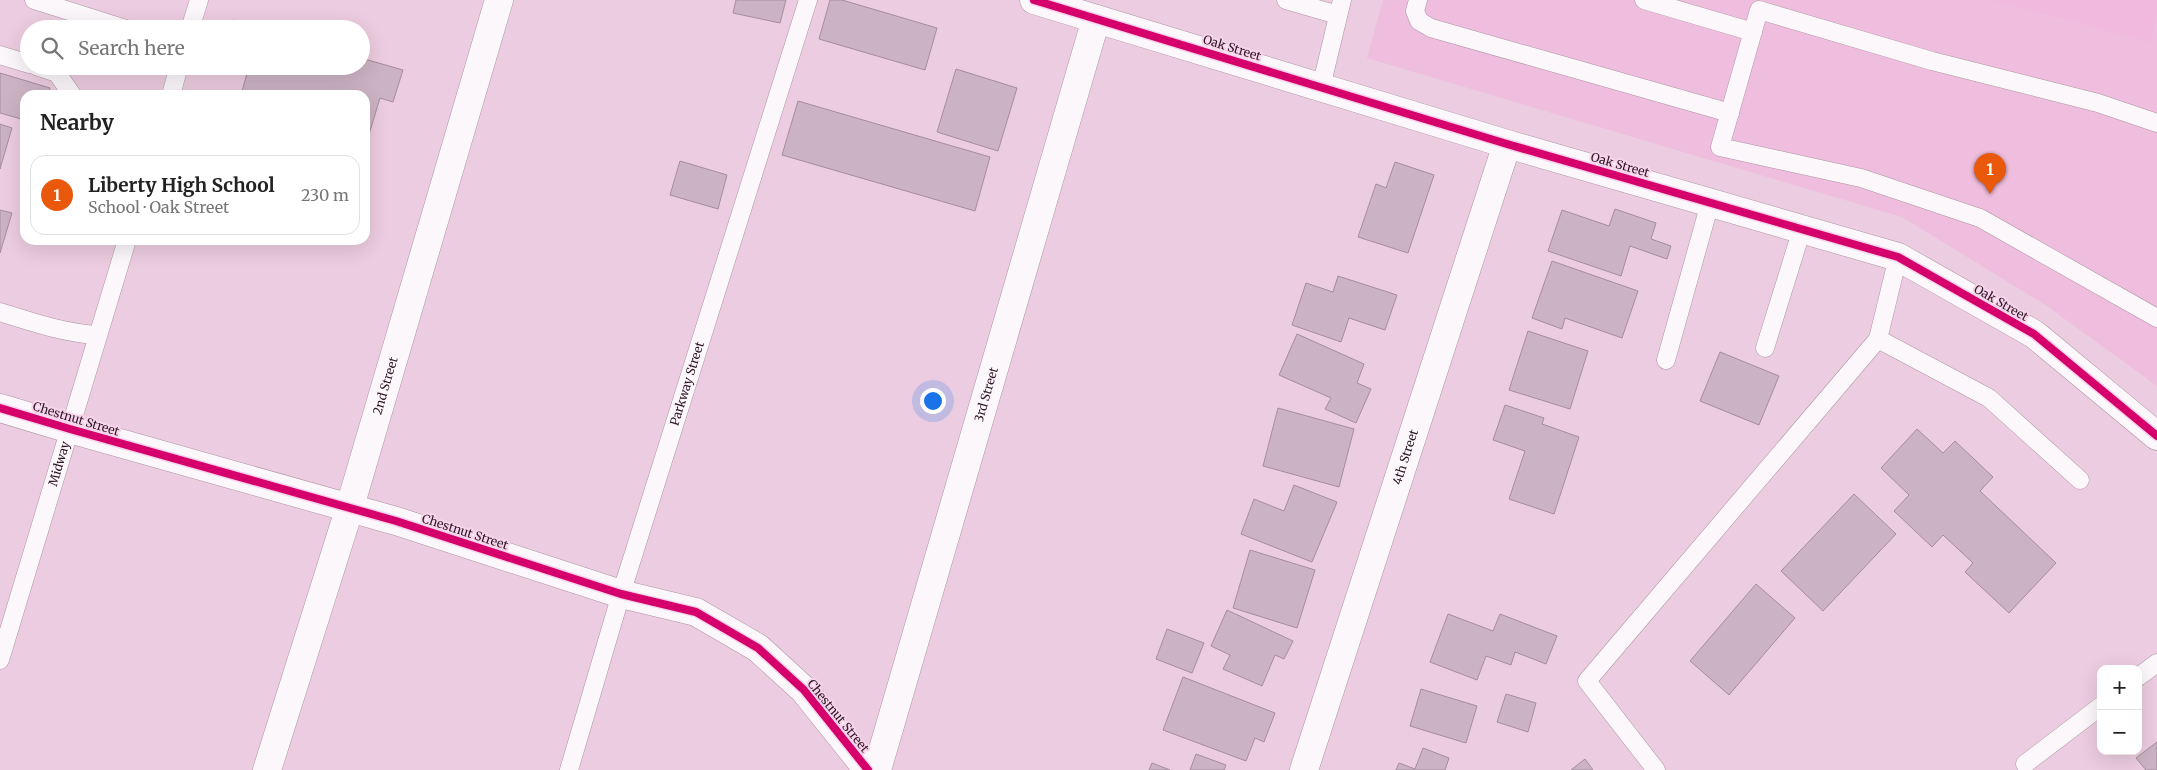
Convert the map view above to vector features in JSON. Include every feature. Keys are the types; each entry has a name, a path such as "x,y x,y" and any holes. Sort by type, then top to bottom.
{"street":[{"name":"2nd Street","path":"267,770 350,510 499,0"},
{"name":"Oak Street","path":"1034,0 1507,144 1898,257 2034,334 2157,436"},
{"name":"3rd Street","path":"877,770 1096,19"},
{"name":"4th Street","path":"1304,770 1507,144"},
{"name":"Chestnut Street","path":"0,408 70,430 396,522 621,594 696,612 758,648 804,690 868,770"}],"lane":[{"path":"34,0 97,20"},
{"path":"193,20 199,0"},
{"name":"Parkway Street","path":"570,770 621,594 808,0"},
{"path":"1286,0 1340,7 1321,87"},
{"path":"1418,0 1415,11 1419,21 1431,28 1730,113"},
{"path":"1644,0 1752,32"},
{"path":"2157,123 2098,103 1932,61 1760,5 1720,147 1861,178 1980,218 2157,318"},
{"path":"0,55 20,61"},
{"path":"58,75 69,90"},
{"path":"172,90 177,75"},
{"path":"1666,360 1710,203"},
{"path":"1765,348 1802,229"},
{"name":"Midway","path":"0,660 125,245"},
{"path":"1656,770 1587,681 1878,339 1898,257"},
{"path":"0,312 57,329 79,334 98,335"},
{"path":"1878,339 1989,398 2080,480"},
{"path":"2142,674 2157,663"},
{"path":"2025,764 2097,709"}],"shaded area":[{"path":"1383,0 2157,0 2157,386 2047,306 1902,217 1367,58"},
{"path":"1991,0 2157,0 2157,14 2150,42"}],"building":[{"path":"736,0 786,0 780,23 733,13"},
{"path":"830,0 842,0 937,28 925,70 819,39"},
{"path":"370,61 403,70 393,102 380,98 370,131 370,90 242,90 247,75 370,75"},
{"path":"956,69 1017,88 998,151 937,132"},
{"path":"0,73 50,88 49,90 20,90 20,119 0,113"},
{"path":"798,101 990,157 975,211 782,155"},
{"path":"0,124 12,128 0,169"},
{"path":"680,161 727,175 718,209 670,195"},
{"path":"1395,162 1434,175 1408,253 1358,237 1376,184 1386,188"},
{"path":"1615,209 1656,223 1651,239 1671,246 1667,259 1630,246 1621,276 1548,251 1562,210 1609,226"},
{"path":"0,210 12,213 0,253"},
{"path":"1552,261 1638,291 1622,338 1565,318 1562,329 1532,318"},
{"path":"1338,276 1397,295 1385,330 1349,318 1341,342 1292,325 1306,283 1333,292"},
{"path":"1528,331 1588,351 1570,409 1509,390"},
{"path":"1297,334 1364,364 1357,383 1371,389 1356,423 1325,409 1331,398 1279,375"},
{"path":"1720,352 1779,376 1759,425 1700,401"},
{"path":"1505,405 1544,418 1542,424 1579,437 1554,514 1509,499 1525,451 1493,440"},
{"path":"1278,408 1354,429 1339,487 1263,466"},
{"path":"1917,429 1943,453 1955,441 1993,477 1980,491 2056,563 2009,613 1965,572 1973,563 1943,535 1932,547 1894,511 1909,495 1881,468"},
{"path":"1294,485 1337,502 1312,562 1241,534 1254,499 1284,511"},
{"path":"1854,494 1896,534 1823,611 1781,571"},
{"path":"1250,550 1315,570 1297,628 1233,608"},
{"path":"1756,584 1795,618 1729,695 1690,661"},
{"path":"1227,610 1293,641 1284,659 1275,655 1262,686 1223,669 1230,655 1211,646"},
{"path":"1448,614 1493,631 1500,614 1557,636 1546,664 1515,652 1511,665 1486,656 1477,680 1430,662"},
{"path":"1167,629 1204,643 1192,673 1156,659"},
{"path":"1183,677 1275,713 1264,742 1255,738 1246,761 1163,730"},
{"path":"1421,689 1477,706 1466,743 1410,726"},
{"path":"1506,694 1536,703 1528,732 1497,722"},
{"path":"2157,742 2157,770 2146,770 2136,758"},
{"path":"1423,748 1449,758 1445,770 1396,770 1399,763 1415,769"},
{"path":"1196,754 1226,765 1224,770 1190,770"},
{"path":"1585,759 1593,770 1571,770"},
{"path":"1152,763 1170,770 1149,770"}],"cycle path":[{"path":"1034,0 1507,144 1898,257 2034,334 2157,436"},
{"path":"0,408 396,521 621,594 696,612 758,648 804,690 868,770"}],"place":[{"name":"Liberty High School","path":"1990,194"}]}
